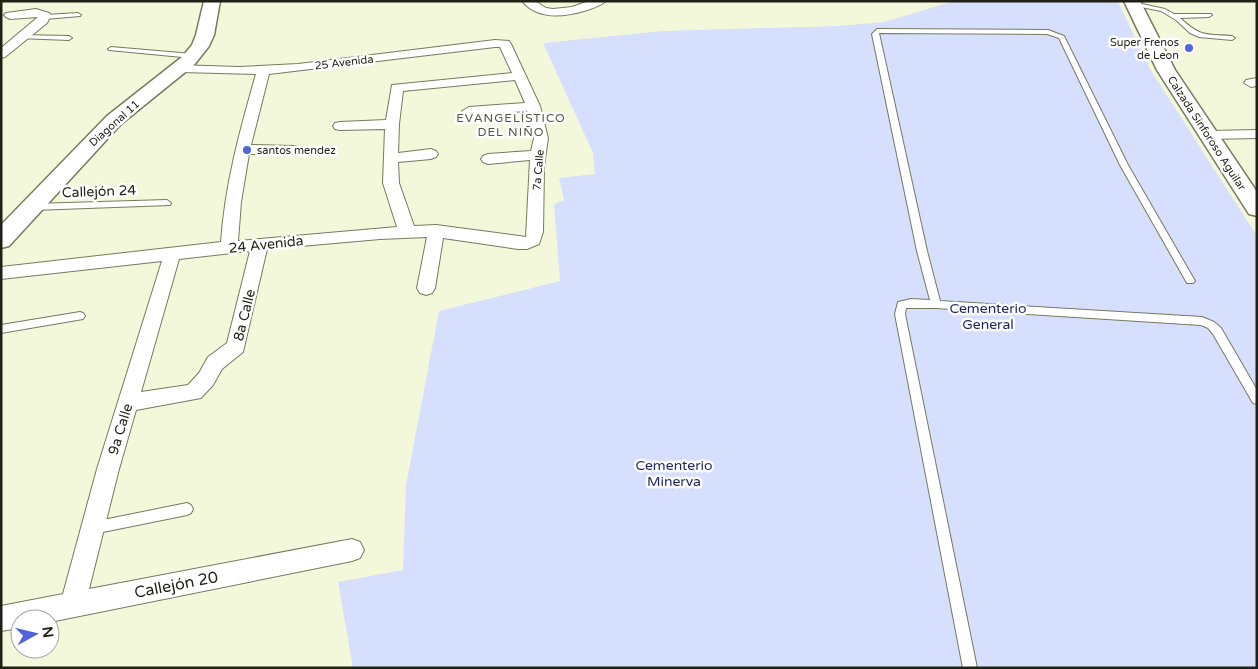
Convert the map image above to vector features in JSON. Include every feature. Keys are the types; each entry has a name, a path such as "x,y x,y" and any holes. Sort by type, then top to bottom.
{"main road":[{"name":"Diagonal 11","path":"1,240 114,120 187,62 205,35 212,1"},
{"name":"Calzada Sinforoso Aguilar","path":"1138,3 1166,70 1257,188"},
{"name":"Calzada Sinforoso Aguilar","path":"1215,135 1257,209"}],"street":[{"path":"530,3 544,10 564,12 581,10 600,1"},
{"path":"1,54 45,17 44,14 40,13 10,15"},
{"name":"25 Avenida","path":"187,62 205,70 264,69 326,65 459,47 505,44"},
{"name":"7a Calle","path":"505,44 533,106 541,138 538,155 535,232 530,242"},
{"path":"229,248 232,200 242,149 264,69"},
{"path":"407,231 391,183 392,124 397,88 520,76"},
{"path":"468,111 533,106"},
{"path":"340,126 392,124"},
{"path":"1215,135 1257,134"},
{"path":"242,149 294,150"},
{"path":"391,158 431,154"},
{"path":"488,159 538,155"},
{"name":"24 Avenida","path":"1,274 260,244 407,231 436,231 518,243 530,242"},
{"path":"426,288 436,231"},
{"name":"8a Calle","path":"128,403 194,392 206,379 215,363 236,347 260,244"},
{"name":"9a Calle","path":"73,605 92,528 172,255"},
{"name":"Callejón 20","path":"1,619 352,550"}],"lane":[{"path":"1138,3 1163,10 1174,16 1187,29 1200,36 1232,38"},
{"path":"45,17 78,15"},
{"path":"1174,16 1209,15"},
{"path":"936,304 920,242 875,34 877,31 1048,32 1062,37 1124,165 1190,281"},
{"path":"20,37 69,38"},
{"path":"111,49 187,62"},
{"name":"Callejón 24","path":"31,207 167,203"},
{"path":"970,668 900,314 901,305 905,303 936,304 1202,321 1217,331 1257,400"},
{"path":"1,329 80,316"},
{"path":"92,528 187,509"}],"green space":[{"name":"Cementerio General","path":"954,1 1118,1 1150,69 1257,236 1257,668 353,668 338,582 403,570 406,485 439,311 560,281 554,204 564,200 559,178 595,174 593,153 543,43 663,31 838,26 884,22"}],"place":[{"name":"Super Frenos de Leon","path":"1189,48"},
{"name":"santos mendez","path":"247,150"}],"district":[{"name":"EVANGELÍSTICO DEL NIÑO","path":"511,125"}],"park label":[{"name":"Cementerio Minerva","path":"674,474"}]}
